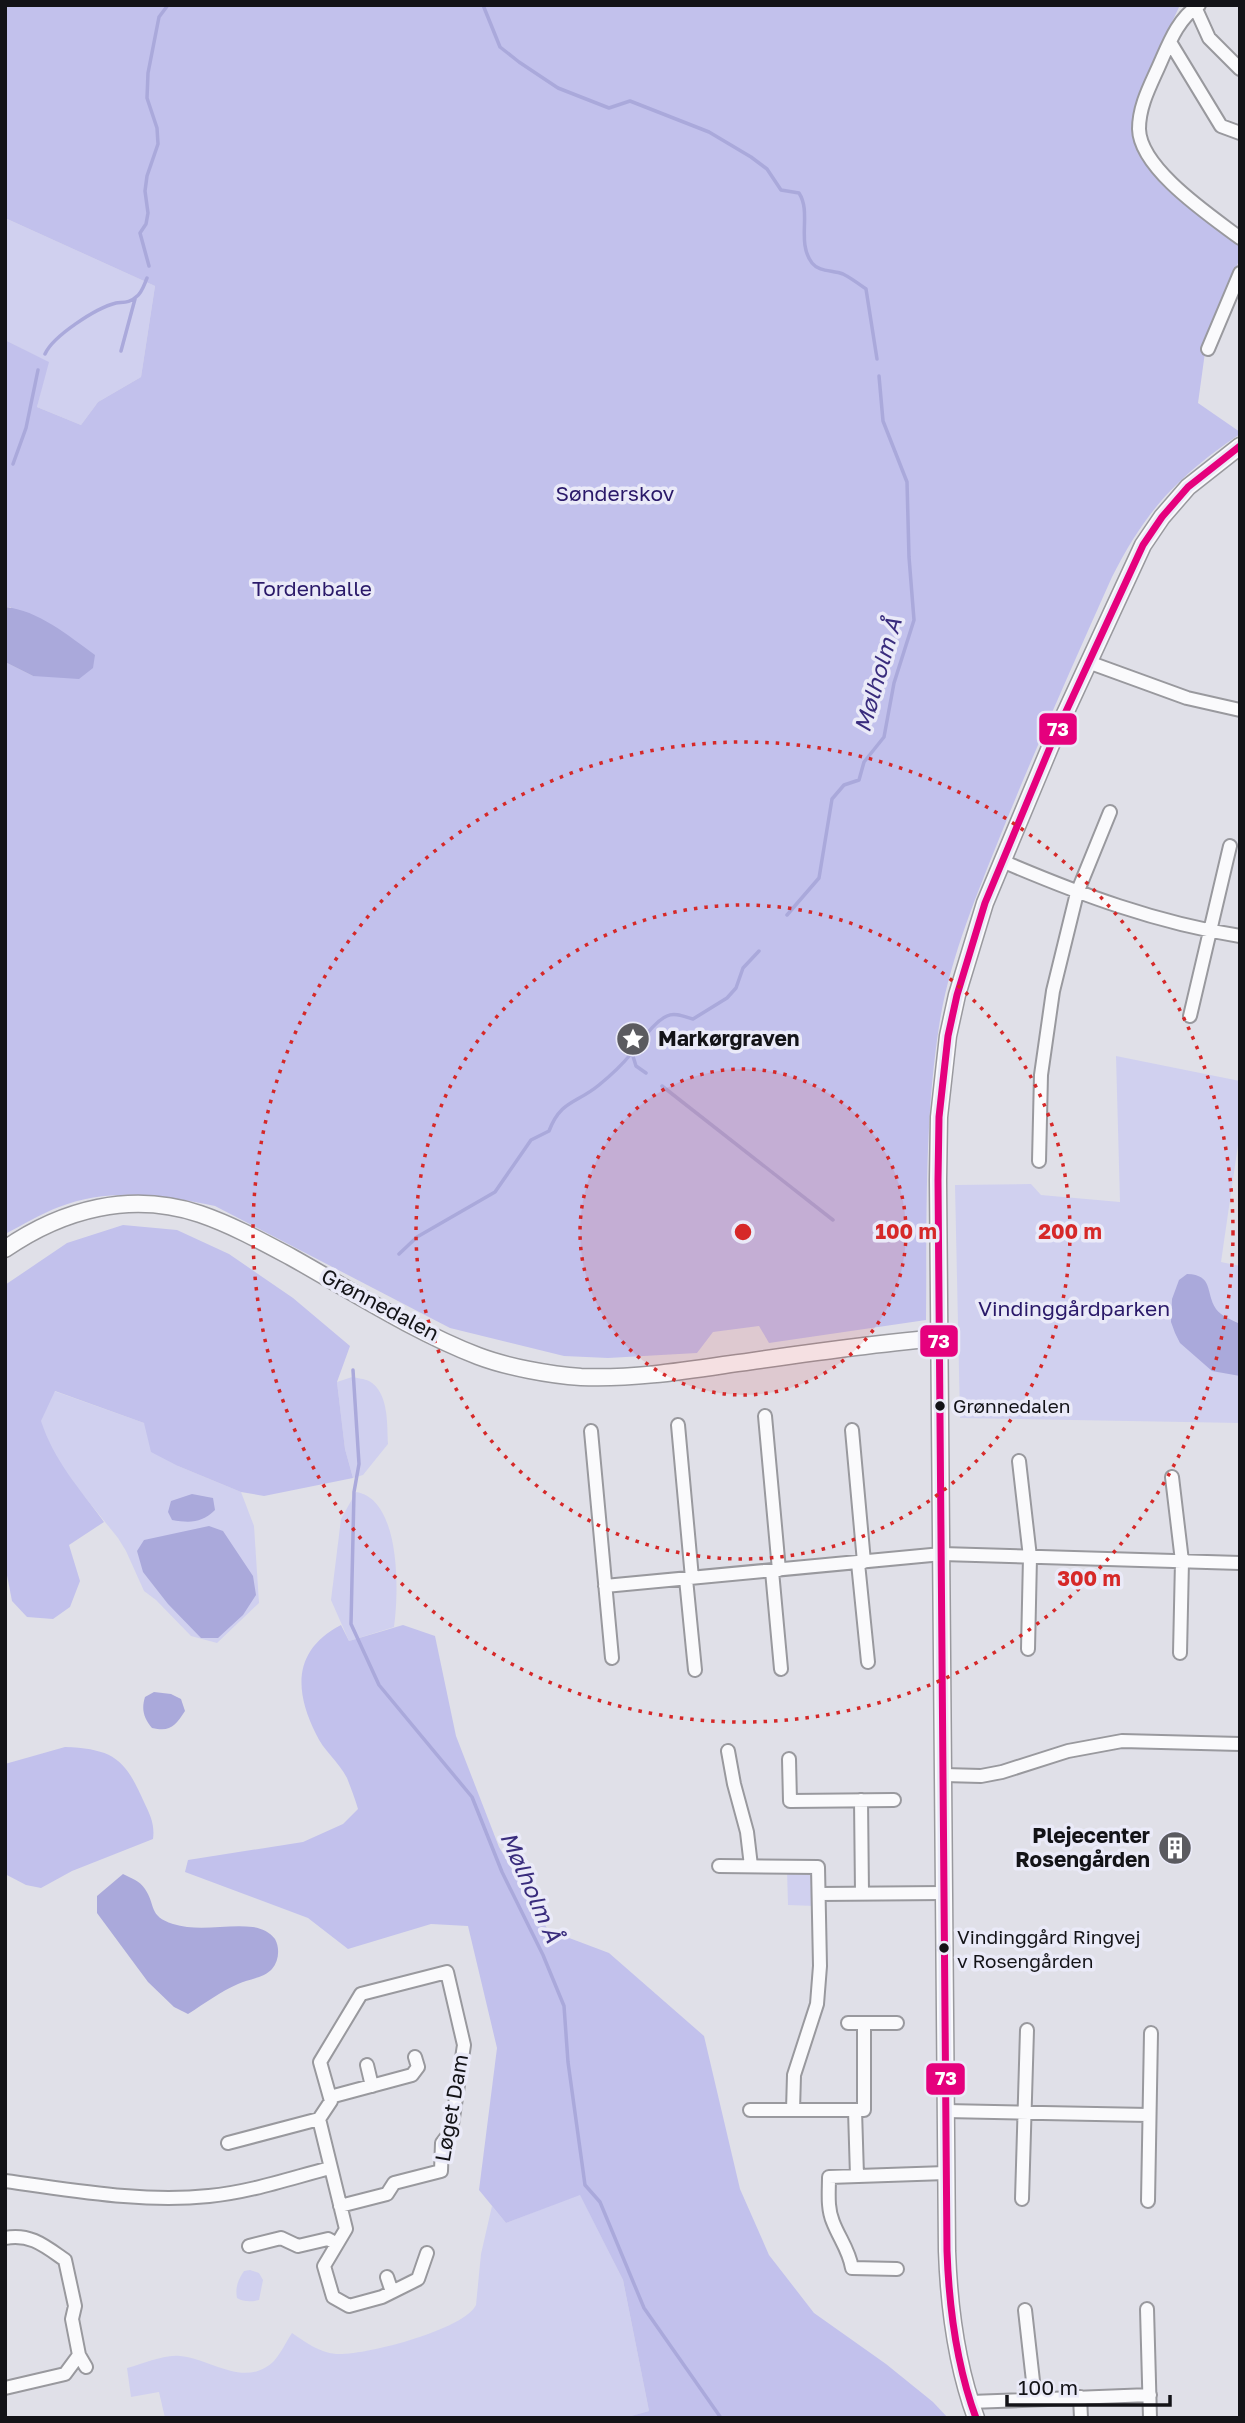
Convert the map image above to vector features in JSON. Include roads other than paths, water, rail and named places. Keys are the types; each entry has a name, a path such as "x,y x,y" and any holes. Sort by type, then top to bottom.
{"street":[{"path":"1240,69 1209,38 1197,6 1176,30 1147,92 1140,113 1139,133 1150,158 1171,182 1193,203 1240,238"},
{"path":"1170,42 1221,126 1240,133"},
{"path":"1209,349 1240,273"},
{"path":"976,2418 957,2348 948,2285 939,1338 938,1145 941,1086 957,995 985,904 1088,662 1143,545 1162,517 1188,487 1240,446"},
{"path":"1088,662 1187,698 1240,710"},
{"path":"1039,1161 1041,1075 1046,1030 1061,953 1077,892 1110,812"},
{"path":"1190,1016 1230,846"},
{"path":"1002,861 1077,892 1141,914 1240,936"},
{"name":"Grønnedalen","path":"5,1249 45,1224 79,1212 132,1204 187,1211 241,1230 426,1332 479,1356 521,1367 581,1377 656,1374 939,1338"},
{"path":"765,1416 781,1669"},
{"path":"678,1425 695,1670"},
{"path":"852,1430 868,1662"},
{"path":"591,1431 612,1658"},
{"path":"1018,1461 1030,1557 1028,1649"},
{"path":"1172,1477 1182,1561 1180,1653"},
{"path":"605,1586 942,1555 1240,1563"},
{"path":"944,1775 981,1776 1002,1772 1068,1751 1122,1741 1240,1744"},
{"path":"728,1752 733,1784 747,1807 751,1866"},
{"path":"789,1759 790,1801 894,1800"},
{"path":"861,1800 862,1893"},
{"path":"719,1866 818,1867 820,1966 817,2004 794,2075 793,2110"},
{"path":"819,1894 944,1893"},
{"name":"Løget Dam","path":"340,2206 387,2194 394,2183 441,2171 442,2143 451,2131 464,2045 447,1972 361,1994 320,2062 330,2096 412,2076 418,2067 415,2057"},
{"path":"848,2023 897,2022"},
{"path":"750,2110 864,2110 864,2023"},
{"path":"1022,2199 1027,2030"},
{"path":"1148,2201 1151,2033"},
{"path":"367,2066 372,2086"},
{"path":"228,2143 319,2119 331,2101 330,2096"},
{"path":"855,2110 858,2176"},
{"path":"946,2111 1149,2115"},
{"path":"319,2119 346,2229 324,2266 332,2297 349,2306 392,2292 418,2279 427,2253"},
{"path":"5,2181 136,2197 177,2198 247,2190 330,2168"},
{"path":"897,2269 852,2269 850,2255 829,2209 829,2177 946,2173"},
{"path":"5,2238 17,2236 38,2241 65,2260 75,2306 72,2319 83,2361 65,2374 5,2388"},
{"path":"249,2246 281,2238 298,2246 328,2239 337,2244"},
{"path":"387,2277 392,2292"},
{"path":"1147,2309 1150,2418"},
{"path":"1025,2311 1035,2399"},
{"path":"970,2402 1150,2395"},
{"path":"1080,2398 1081,2418"}],"waterway":[{"path":"149,266 140,233 146,224 148,213 145,191 147,176 158,144 157,128 147,98 148,73 159,17 168,5"},
{"name":"Mølholm Å","path":"483,5 500,47 558,88 609,108 630,101 709,132 767,169 781,190 799,193 804,209 805,246 812,263 822,269 843,274 866,289 877,359"},
{"path":"45,354 66,331 87,317 108,306 134,299 147,278"},
{"path":"121,351 135,299"},
{"path":"13,464 26,428 38,370"},
{"name":"Mølholm Å","path":"787,915 819,878 832,799 844,785 859,780 864,762 884,737 894,683 914,620 907,482 883,421 879,376"},
{"name":"Mølholm Å","path":"399,1254 417,1237 495,1192 531,1140 549,1131 564,1108 611,1074 662,1019 673,1014 693,1019 727,998 736,988 743,968 759,951"},
{"path":"632,1053 636,1066 646,1073"},
{"path":"662,1086 833,1220"},
{"name":"Mølholm Å","path":"353,1370 359,1464 354,1492 351,1624 379,1685 472,1797 502,1872 543,1955 564,2006 568,2062 585,2185 600,2202 644,2308 721,2418"}],"place":[{"name":"Markørgraven","path":"633,1039"},
{"name":"Grønnedalen","path":"940,1406"},
{"name":"Plejecenter Rosengården","path":"1175,1848"},
{"name":"Vindinggård Ringvej v Rosengården","path":"944,1948"}],"park label":[{"name":"Sønderskov","path":"615,494"},
{"name":"Tordenballe","path":"312,589"},
{"name":"Vindinggårdparken","path":"1074,1309"}]}
